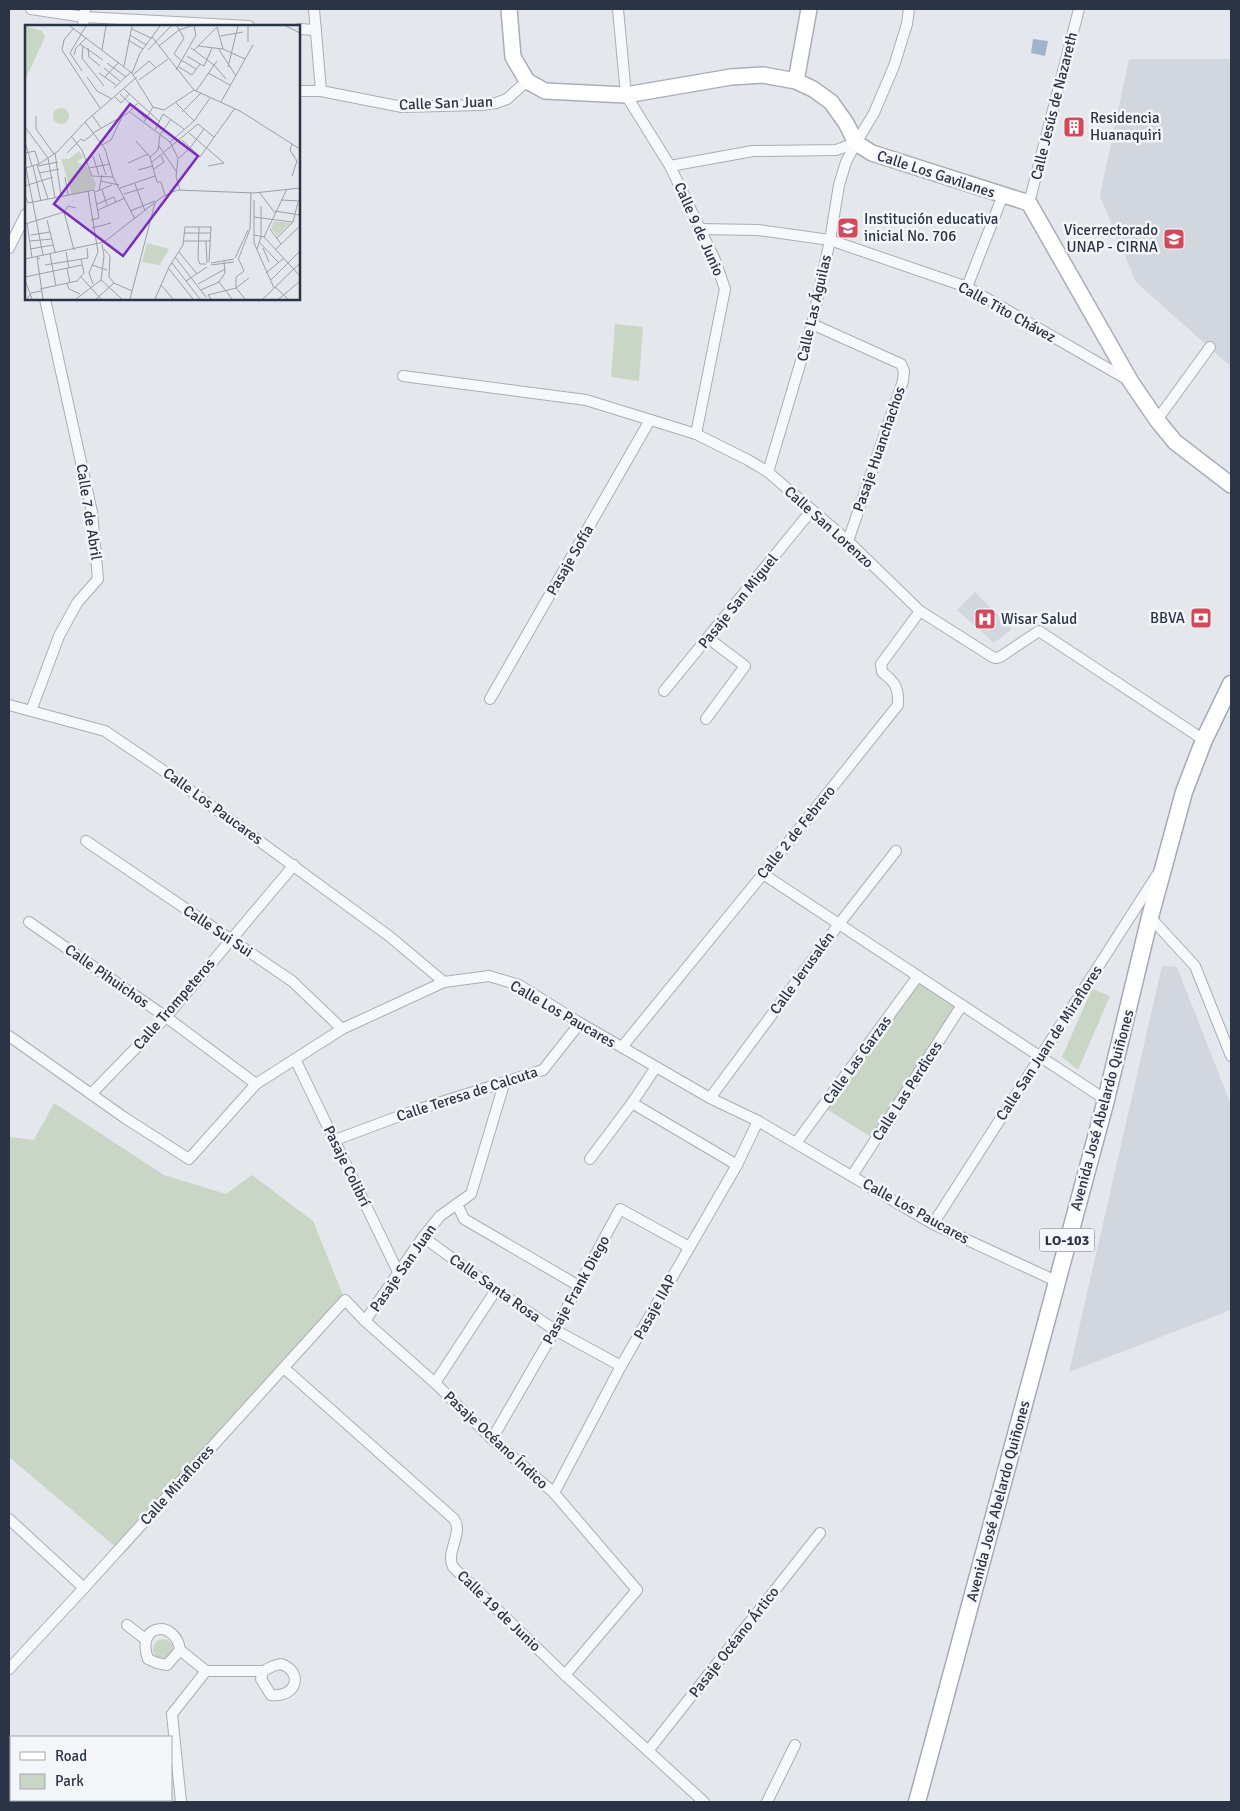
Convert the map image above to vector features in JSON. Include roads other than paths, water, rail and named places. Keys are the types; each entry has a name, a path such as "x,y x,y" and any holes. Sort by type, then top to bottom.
{"main road":[{"name":"Avenida José Abelardo Quiñones","path":"917,1802 1106,1100 1150,917 1184,792 1204,740 1231,684"}],"street":[{"path":"31,9 84,17 231,25"},
{"path":"314,9 321,91"},
{"path":"509,9 513,57 527,81 545,91 626,95 731,77 763,75 796,82 813,89 831,102 846,123 856,143 836,150 754,151 670,166"},
{"path":"618,9 626,95"},
{"path":"796,82 809,9"},
{"name":"Calle Las Águilas","path":"768,472 812,324 830,240 839,185 846,162 874,113 894,66 907,24 909,9"},
{"name":"Calle Jesús de Nazareth","path":"1029,203 1079,9"},
{"path":"300,29 316,30"},
{"name":"Calle San Juan","path":"300,91 321,91 402,106 481,105 496,104 507,99 527,81"},
{"name":"Calle 9 de Junio","path":"626,95 670,166 715,260 725,289 696,434"},
{"name":"Calle Los Gavilanes","path":"856,143 872,154 1029,203"},
{"path":"967,287 1003,195"},
{"path":"1029,203 1131,382 1157,420 1175,442 1231,485"},
{"path":"9,248 25,222"},
{"name":"Calle Tito Chávez","path":"700,228 758,230 830,240 967,287 1131,382"},
{"name":"Calle 7 de Abril","path":"31,711 59,636 77,603 98,579 92,512 45,300"},
{"name":"Pasaje Huanchachos","path":"812,324 901,364 904,371 903,381 848,541"},
{"path":"1157,420 1210,347"},
{"name":"Calle San Lorenzo","path":"403,376 586,400 696,434 768,472 848,541 920,611 995,658 1000,658 1039,631 1204,740"},
{"name":"Pasaje Sofía","path":"490,699 650,420"},
{"name":"Pasaje San Miguel","path":"664,691 811,511"},
{"name":"Calle 2 de Febrero","path":"622,1047 898,705 897,690 893,680 882,672 881,664 920,611"},
{"path":"706,720 745,666 708,638"},
{"name":"Calle Los Paucares","path":"9,704 105,731 294,865 389,936 444,982 489,976 518,984 656,1067 710,1098 758,1121 934,1224 1056,1281"},
{"name":"Calle Sui Sui","path":"86,841 292,981 342,1030"},
{"name":"Calle Jerusalén","path":"710,1098 839,924 896,851"},
{"name":"Calle San Juan de Miraflores","path":"934,1224 1165,862"},
{"name":"Calle Trompeteros","path":"91,1094 166,1017 294,865"},
{"path":"763,874 1106,1100"},
{"path":"1150,917 1195,966 1231,1056"},
{"name":"Calle Pihuichos","path":"29,922 166,1017 256,1084"},
{"name":"Calle Las Garzas","path":"796,1143 918,976"},
{"path":"9,1036 91,1094 189,1159 256,1084 342,1030 444,982"},
{"name":"Calle Las Perdices","path":"852,1176 962,1005"},
{"name":"Calle Teresa de Calcuta","path":"335,1140 413,1110 504,1084 543,1070 580,1023"},
{"name":"Pasaje Colibrí","path":"295,1059 399,1274"},
{"path":"590,1159 656,1067"},
{"name":"Pasaje San Juan","path":"365,1322 423,1237 440,1216 471,1194 504,1084"},
{"path":"632,1102 737,1165"},
{"name":"Pasaje IIAP","path":"554,1493 622,1366 737,1165 758,1121"},
{"path":"457,1204 464,1220 579,1286"},
{"name":"Pasaje Frank Diego","path":"492,1438 555,1330 620,1209 689,1247"},
{"name":"Calle Santa Rosa","path":"423,1237 555,1330 622,1366"},
{"path":"435,1383 496,1290"},
{"name":"Pasaje Océano Índico","path":"345,1300 365,1322 435,1383 492,1438 554,1493 637,1590 565,1675"},
{"name":"Calle Miraflores","path":"9,1669 345,1300"},
{"name":"Calle 19 de Junio","path":"284,1368 454,1519 457,1527 450,1560 453,1567 565,1675 704,1802"},
{"path":"9,1519 84,1588"},
{"name":"Pasaje Océano Ártico","path":"648,1751 820,1533"},
{"path":"127,1625 145,1639"},
{"path":"180,1650 167,1665 157,1664 148,1659 144,1649 145,1639 151,1632 158,1629 167,1630 174,1634 179,1641 180,1650 206,1671 263,1671"},
{"path":"9,1652 16,1660"},
{"path":"181,1802 172,1714 206,1671"},
{"path":"767,1802 795,1746"}],"water":[{"path":"1033,39 1048,41 1045,56 1031,53"}],"place":[{"name":"Residencia Huanaquiri","path":"1074,127"},
{"name":"Institución educativa inicial No. 706","path":"848,228"},
{"name":"Vicerrectorado UNAP - CIRNA","path":"1174,239"},
{"name":"BBVA","path":"1201,618"},
{"name":"Wisar Salud","path":"985,619"}]}
